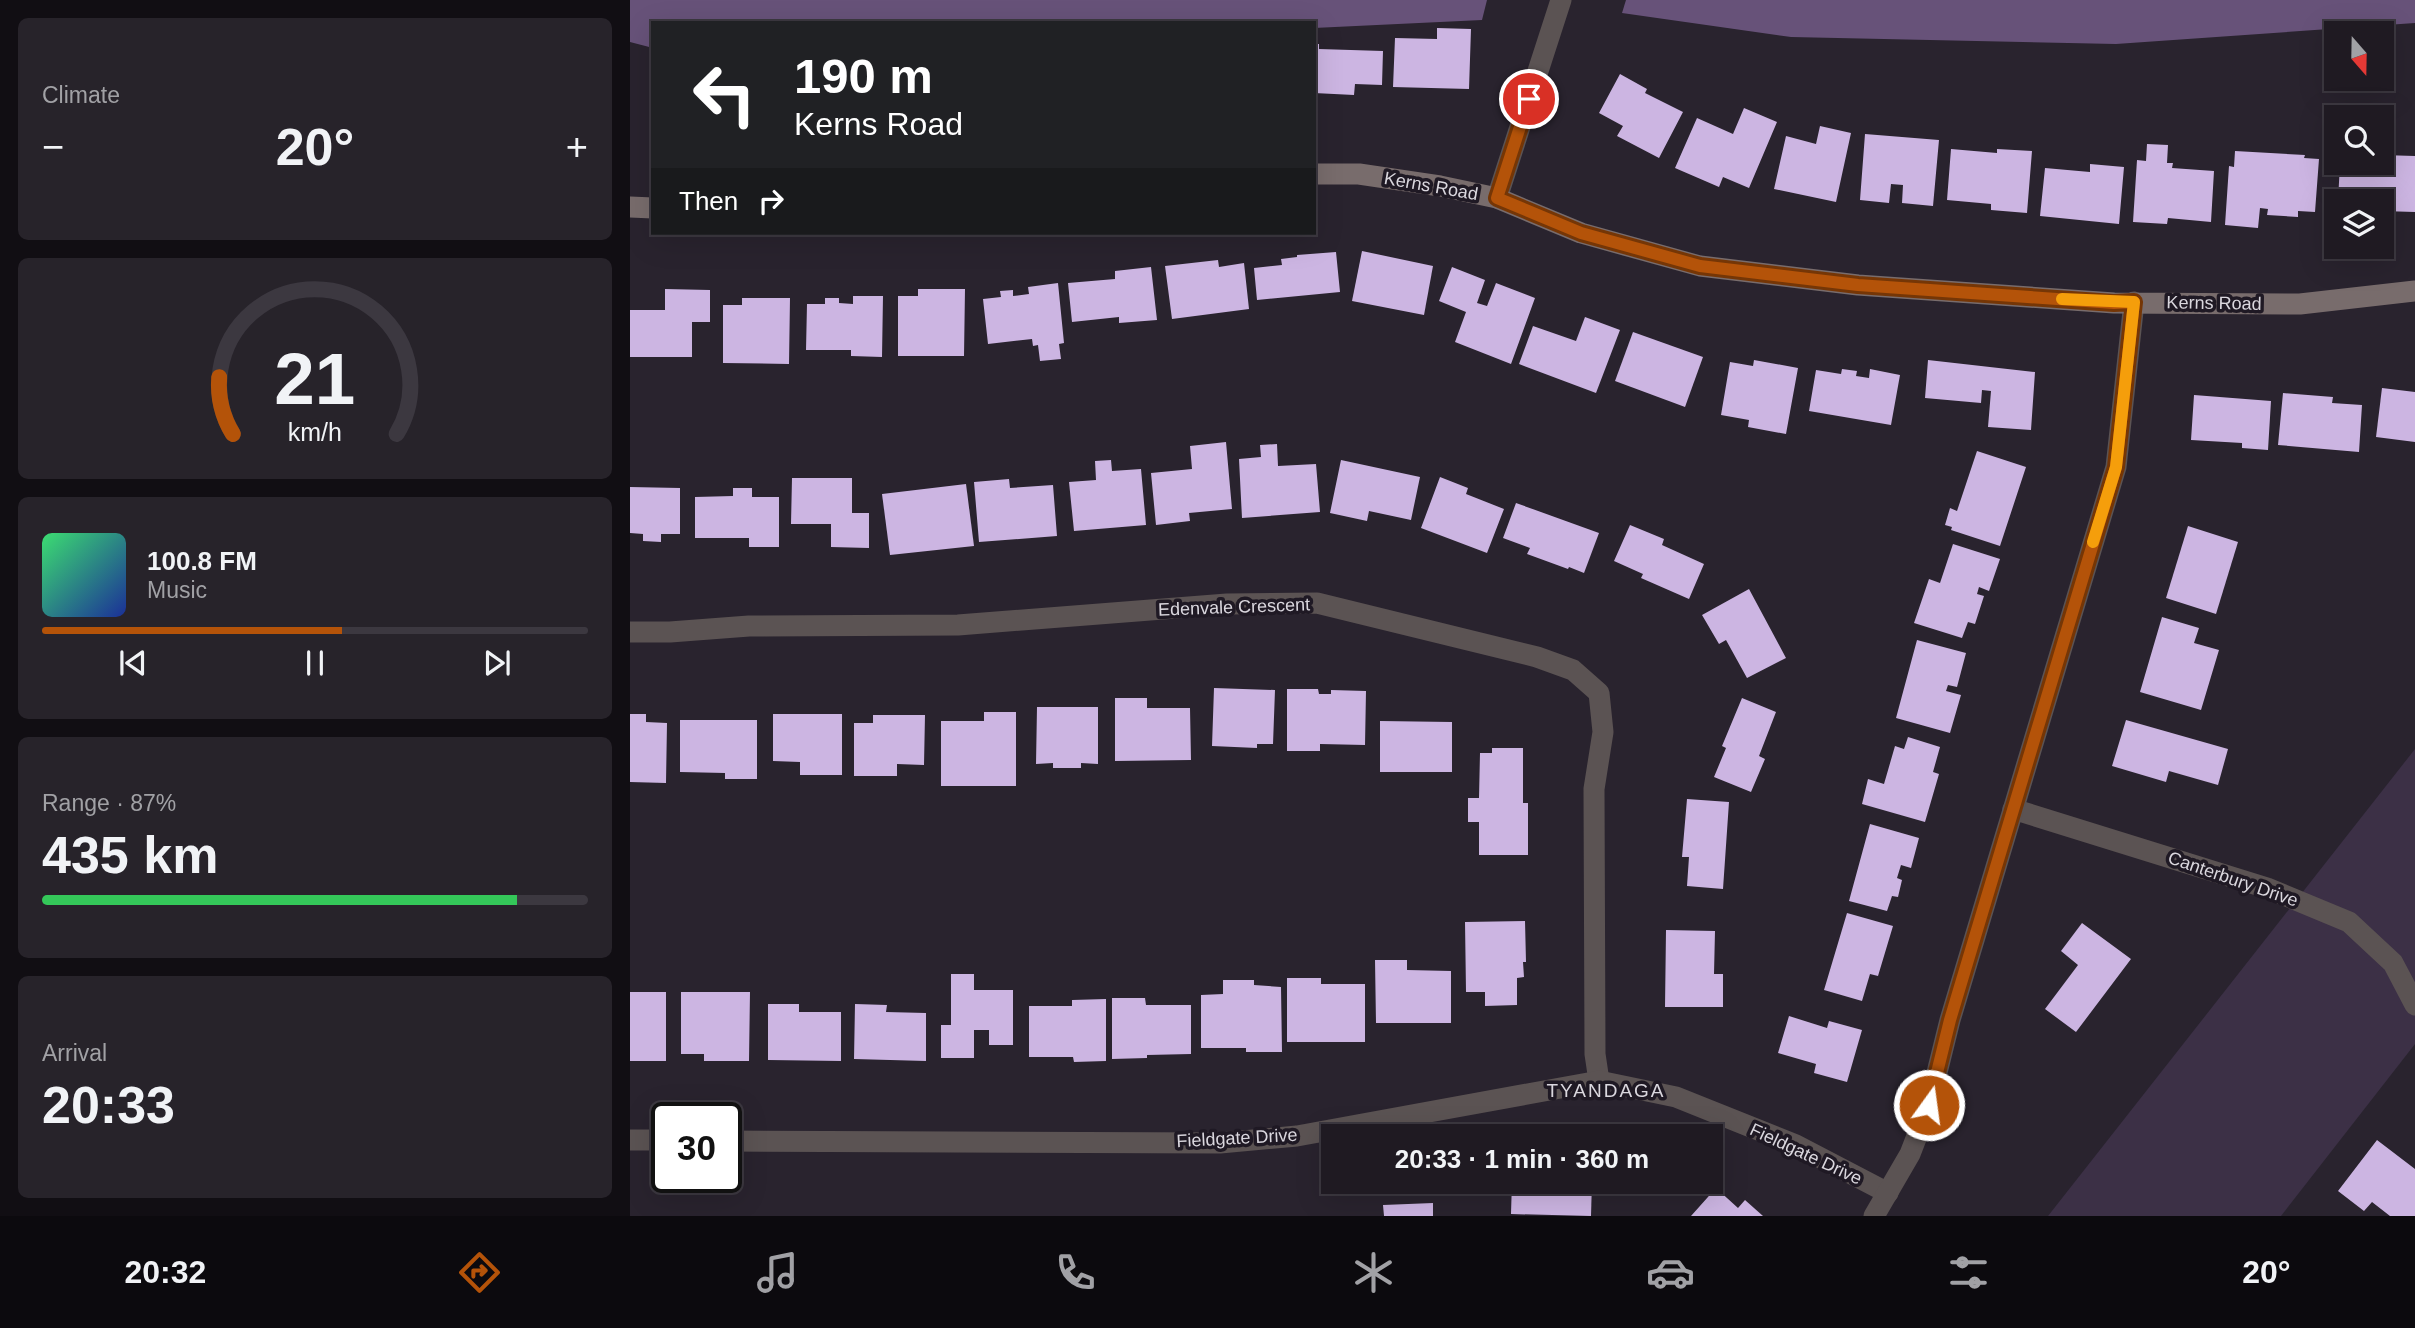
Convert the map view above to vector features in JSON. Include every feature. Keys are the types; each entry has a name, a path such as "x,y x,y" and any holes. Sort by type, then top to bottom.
{"street":[{"path":"1497,198 1561,0"},
{"name":"Kerns Road","path":"1316,174 1359,174 1440,186 1497,198 1581,233 1700,266 1858,285 2114,303 2300,304 2415,291"},
{"path":"630,208 651,208"},
{"path":"1874,1216 1910,1154 1929,1105 1950,1020 2116,467 2134,302"},
{"name":"Edenvale Crescent","path":"630,632 749,626 958,625 1227,604 1317,603 1538,657 1573,670 1599,693 1603,732 1594,789 1595,1054 1599,1081"},
{"name":"Canterbury Drive","path":"2013,809 2267,888 2349,922 2393,963 2415,1005"},
{"name":"Fieldgate Drive","path":"742,1141 1220,1143 1297,1136 1599,1081 1676,1097 1796,1145 1888,1193"},
{"path":"630,1140 651,1140"}],"shaded area":[{"path":"630,0 1487,0 1482,20 1316,28 1316,21 651,21 651,47 630,42"},
{"path":"1626,0 2415,0 2415,23 2324,21 2324,29 2116,44 1791,37 1622,13"},
{"path":"2415,749 2415,1044 2281,1216 2048,1216"}],"building":[{"path":"1437,28 1471,29 1469,89 1393,87 1395,38 1437,39"},
{"path":"1316,44 1319,44 1319,49 1383,51 1382,85 1355,84 1354,95 1316,93"},
{"path":"1620,74 1647,89 1645,93 1683,112 1659,158 1617,136 1623,126 1599,113"},
{"path":"1744,108 1777,122 1749,188 1723,177 1719,187 1675,168 1697,118 1733,134"},
{"path":"1820,126 1851,133 1836,202 1774,189 1786,136 1816,144"},
{"path":"1865,134 1939,140 1933,206 1902,203 1903,185 1891,184 1889,203 1860,200"},
{"path":"2147,144 2168,145 2167,163 2173,163 2172,168 2214,171 2211,222 2168,218 2167,224 2133,222 2137,160 2146,161"},
{"path":"1951,149 1997,153 1997,149 2032,151 2027,213 1991,210 1991,204 1947,200"},
{"path":"2235,151 2305,155 2304,158 2319,159 2315,212 2298,211 2298,217 2267,215 2268,209 2260,208 2258,228 2225,225 2229,166 2234,167"},
{"path":"2394,155 2415,156 2415,212 2394,211 2394,189 2339,189 2339,175 2394,175"},
{"path":"2090,164 2124,167 2119,224 2040,216 2045,168 2090,172"},
{"path":"1362,251 1433,266 1424,315 1352,301"},
{"path":"1336,252 1340,292 1257,300 1254,268 1282,265 1281,259 1297,255"},
{"path":"1218,260 1219,267 1244,263 1249,309 1172,319 1165,266"},
{"path":"1151,267 1157,320 1119,323 1119,317 1072,322 1068,283 1115,279 1115,271"},
{"path":"1452,267 1485,280 1477,303 1487,306 1496,283 1535,298 1511,364 1455,342 1466,312 1439,301"},
{"path":"1058,283 1064,343 1059,344 1061,359 1040,361 1038,345 1033,346 1032,339 988,344 983,299 1001,297 1000,291 1013,290 1013,296 1029,294 1028,287"},
{"path":"665,289 710,290 710,322 692,322 692,357 630,357 630,310 665,310"},
{"path":"918,289 965,289 964,356 898,356 898,296 918,296"},
{"path":"853,296 883,296 882,357 851,356 851,350 806,350 807,304 825,304 825,298 839,298 839,303 853,304"},
{"path":"742,298 790,298 789,364 723,363 723,305 742,305"},
{"path":"1585,317 1620,330 1596,393 1519,364 1533,326 1576,341"},
{"path":"1633,332 1703,357 1685,407 1615,381"},
{"path":"1754,360 1798,368 1786,434 1748,427 1749,420 1721,415 1730,362 1753,366"},
{"path":"1928,360 2035,372 2031,430 1988,427 1991,391 1982,390 1981,403 1925,398"},
{"path":"1842,369 1857,371 1856,376 1869,378 1870,369 1900,375 1891,425 1809,411 1816,370 1841,374"},
{"path":"2382,388 2415,392 2415,442 2376,437"},
{"path":"2283,393 2333,397 2332,403 2362,405 2359,452 2278,445"},
{"path":"2194,395 2271,401 2268,450 2242,448 2242,443 2191,440"},
{"path":"1226,442 1232,509 1189,513 1190,521 1156,525 1151,473 1192,469 1190,446"},
{"path":"1277,444 1278,466 1316,464 1320,512 1242,518 1239,459 1261,457 1260,445"},
{"path":"1977,451 2026,467 2000,546 1951,530 1952,527 1945,525 1950,508 1957,511"},
{"path":"1111,460 1112,471 1141,469 1146,525 1074,531 1069,482 1096,480 1095,461"},
{"path":"1341,460 1420,477 1411,520 1369,511 1367,521 1330,513"},
{"path":"1440,477 1468,488 1466,494 1504,509 1487,553 1421,528"},
{"path":"792,478 852,478 852,513 869,513 869,548 831,547 831,524 791,524"},
{"path":"1009,479 1010,488 1053,485 1057,536 979,542 974,482"},
{"path":"966,484 974,546 890,555 882,494"},
{"path":"630,487 680,488 680,534 661,534 661,542 643,541 643,534 630,533"},
{"path":"733,488 752,488 752,497 779,497 779,547 749,547 749,538 695,538 695,497 733,496"},
{"path":"1516,503 1599,533 1584,573 1527,554 1530,548 1503,538"},
{"path":"1630,525 1664,539 1662,545 1704,564 1689,599 1641,578 1643,574 1614,561"},
{"path":"2188,526 2238,542 2216,614 2166,598"},
{"path":"1953,544 2000,559 1989,591 1979,587 1977,594 1984,596 1975,624 1968,622 1962,638 1914,623 1929,579 1940,583"},
{"path":"1749,589 1786,658 1747,678 1726,640 1719,644 1702,615"},
{"path":"2162,617 2199,628 2194,643 2219,650 2201,710 2140,692"},
{"path":"1917,640 1966,653 1957,687 1948,685 1946,691 1961,695 1950,733 1896,718"},
{"path":"1214,688 1275,690 1273,744 1257,744 1257,748 1212,746"},
{"path":"1287,689 1318,689 1319,694 1331,694 1331,690 1366,691 1365,745 1320,744 1320,751 1287,751"},
{"path":"1115,698 1147,698 1147,708 1190,708 1191,760 1115,761"},
{"path":"1742,698 1776,712 1759,756 1765,759 1751,792 1714,777 1726,748 1722,746"},
{"path":"1037,707 1098,707 1098,764 1081,763 1081,768 1053,768 1053,763 1036,764"},
{"path":"984,712 1016,712 1016,786 941,786 941,721 984,721"},
{"path":"630,714 646,714 646,722 667,723 666,783 630,782"},
{"path":"773,714 842,714 842,775 800,775 800,762 773,761"},
{"path":"873,715 925,715 924,765 897,764 897,776 854,776 854,723 873,723"},
{"path":"680,720 757,720 757,779 725,779 725,773 680,772"},
{"path":"2126,720 2228,749 2218,785 2169,771 2166,782 2112,766"},
{"path":"1380,721 1452,722 1452,772 1380,772"},
{"path":"1908,737 1940,747 1933,772 1939,774 1925,822 1862,804 1868,779 1884,784 1895,746 1904,749"},
{"path":"1492,748 1523,748 1523,803 1528,803 1528,855 1479,855 1479,822 1468,822 1468,798 1479,798 1480,753 1492,753"},
{"path":"1687,799 1729,802 1723,889 1687,886 1689,857 1682,857"},
{"path":"1870,824 1919,838 1911,868 1901,865 1897,878 1902,880 1898,897 1892,896 1887,911 1849,901"},
{"path":"1847,913 1893,926 1878,976 1870,974 1862,1001 1824,990"},
{"path":"1525,921 1526,962 1523,962 1524,977 1517,978 1517,1005 1485,1006 1485,992 1466,992 1465,922"},
{"path":"2082,923 2131,959 2076,1032 2045,1009 2078,965 2061,951"},
{"path":"1666,930 1715,931 1714,974 1723,974 1723,1007 1665,1007"},
{"path":"1375,960 1407,960 1407,970 1451,971 1451,1023 1376,1023"},
{"path":"951,974 974,974 974,990 1013,990 1013,1045 989,1045 989,1030 974,1030 974,1058 941,1058 941,1025 951,1025"},
{"path":"1287,978 1321,978 1321,984 1365,984 1365,1042 1287,1042"},
{"path":"1223,980 1254,980 1254,985 1281,987 1282,1052 1246,1052 1246,1048 1201,1048 1201,995 1223,994"},
{"path":"630,992 666,992 666,1061 630,1061"},
{"path":"681,992 750,992 749,1061 704,1061 704,1054 681,1054"},
{"path":"1112,998 1145,998 1146,1005 1191,1005 1191,1054 1112,1059"},
{"path":"1106,999 1106,1061 1074,1062 1073,1057 1029,1057 1029,1006 1072,1006 1072,1000"},
{"path":"768,1004 799,1004 799,1012 841,1012 841,1061 768,1060"},
{"path":"855,1004 887,1005 886,1012 926,1013 926,1061 854,1059"},
{"path":"1789,1016 1827,1028 1829,1021 1862,1030 1847,1082 1814,1073 1816,1064 1778,1053"},
{"path":"2377,1140 2415,1169 2415,1216 2390,1216 2372,1202 2364,1211 2338,1191"},
{"path":"1512,1194 1592,1194 1591,1216 1511,1214"},
{"path":"1711,1194 1723,1194 1738,1208 1745,1200 1763,1216 1691,1216"},
{"path":"1433,1203 1433,1216 1384,1216 1383,1205"}],"slow traffic":[{"path":"2062,299 2134,302 2116,467 2093,542"}],"district":[{"name":"TYANDAGA","path":"1606,1090"}],"route":[{"path":"1529,99 1497,198 1581,233 1700,266 1858,285 2114,303 2134,302 2116,467 1950,1020 1929,1105"}]}
